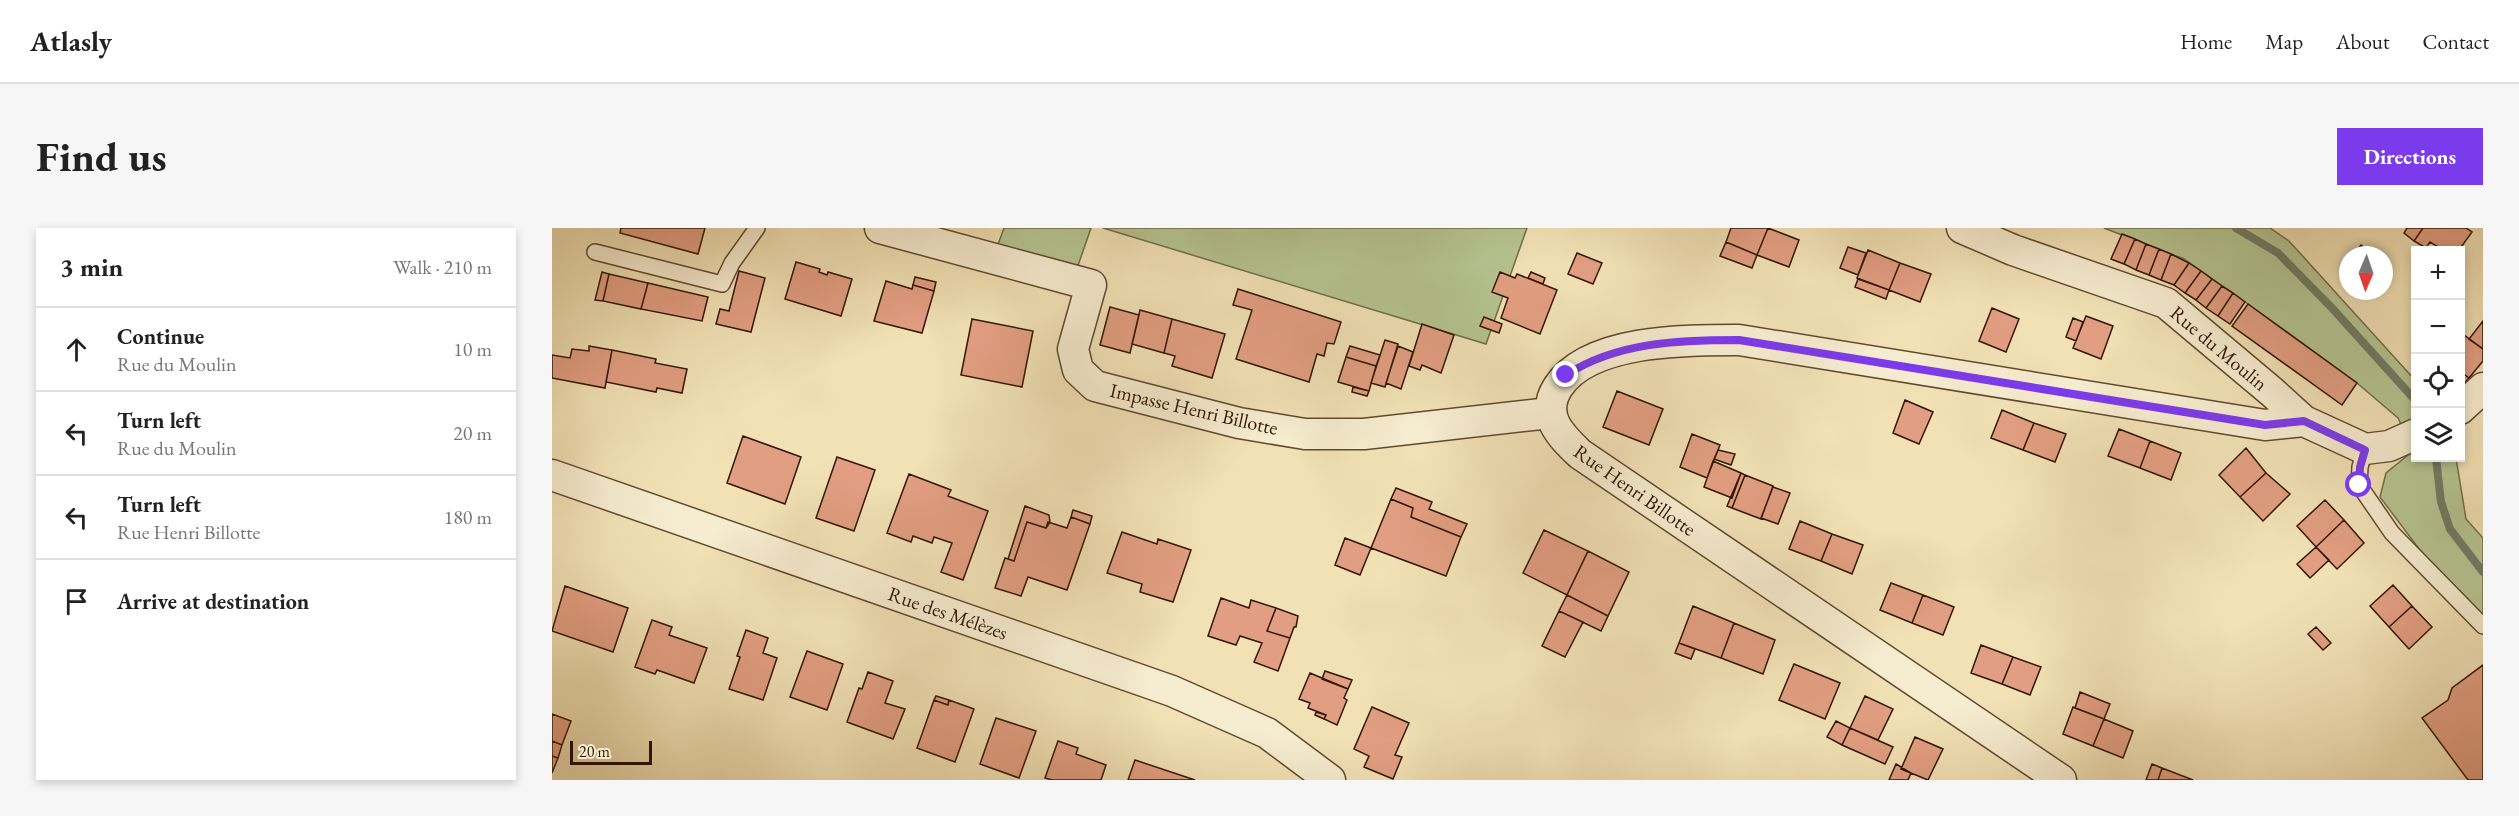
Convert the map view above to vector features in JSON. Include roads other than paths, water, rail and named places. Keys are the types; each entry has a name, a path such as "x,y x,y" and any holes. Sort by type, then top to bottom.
{"street":[{"name":"Impasse Henri Billotte","path":"880,228 1091,285 1073,349 1078,370 1095,386 1239,423 1305,434 1364,434 1550,413"},
{"name":"Rue du Moulin","path":"1962,228 2013,250 2166,303 2304,421 2390,443"},
{"path":"1550,413 1553,395 1566,375 1587,362 1625,349 1689,340 1739,340 2265,425 2304,421"},
{"path":"2461,408 2483,388"},
{"name":"Rue Henri Billotte","path":"1550,413 1562,436 1580,454 2061,780"},
{"name":"Rue des Mélèzes","path":"552,475 1172,691 1267,733 1330,780"}],"lane":[{"path":"595,252 722,284 732,263 757,228"},
{"name":"Rue du Moulin","path":"2390,443 2360,467 2359,485 2392,533 2483,626"}],"waterway":[{"path":"2236,228 2278,253 2332,308 2411,395"},
{"path":"2436,462 2441,502 2450,529 2483,572"}]}
